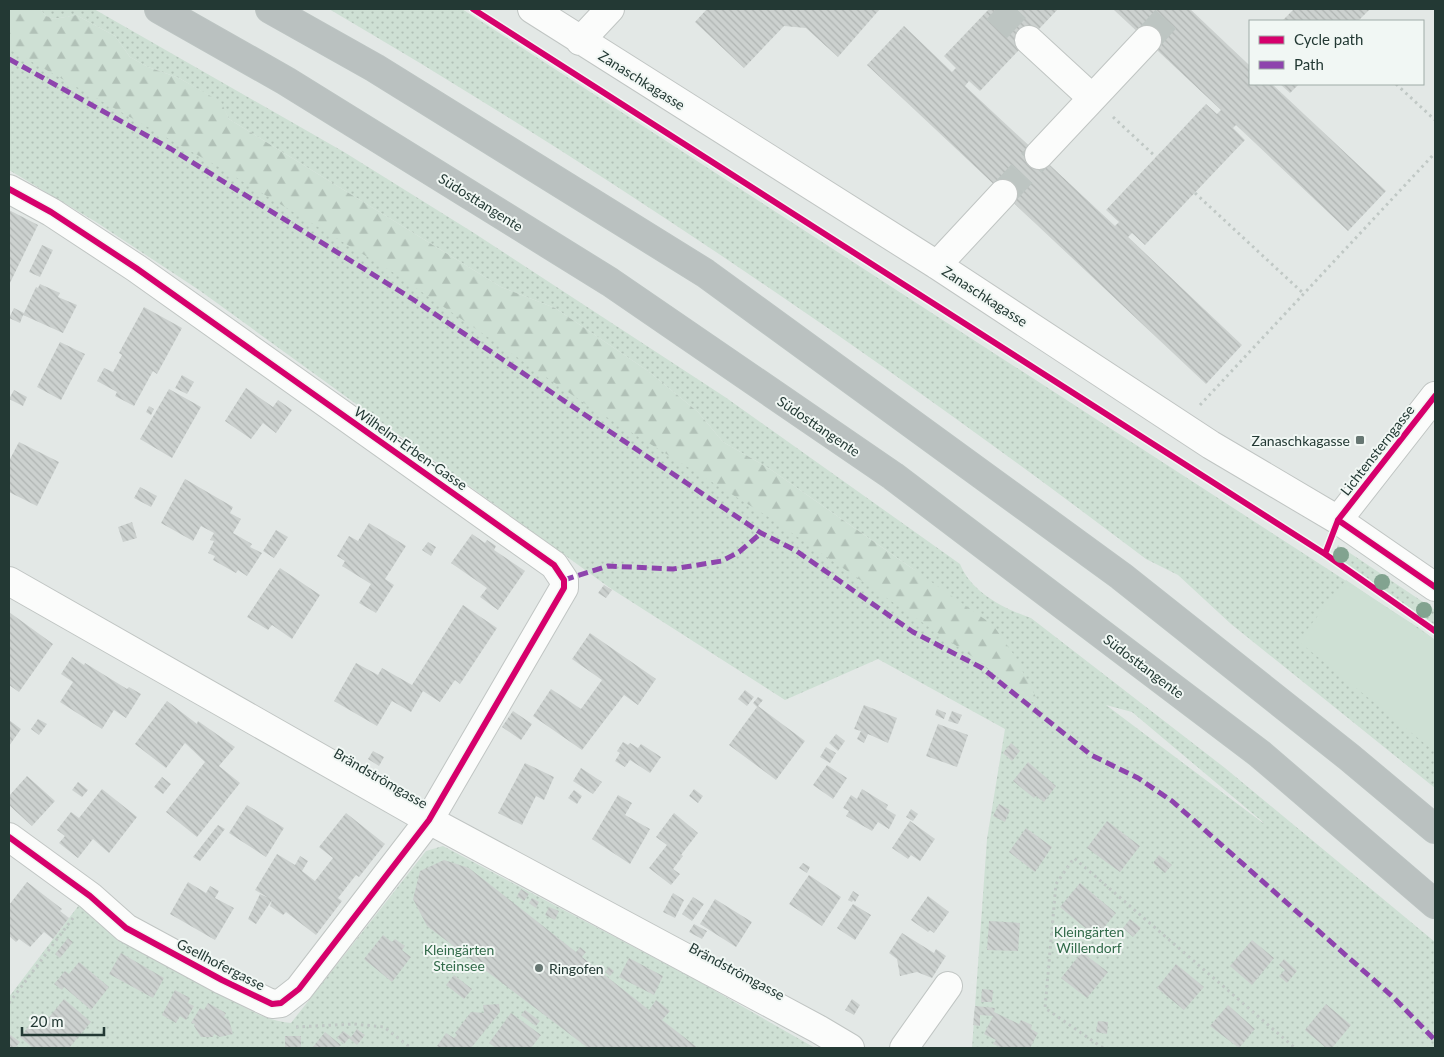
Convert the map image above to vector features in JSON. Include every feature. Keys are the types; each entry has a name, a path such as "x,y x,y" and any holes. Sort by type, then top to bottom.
{"highway":[{"name":"Südosttangente","path":"159,9 286,81 610,282 893,476 1260,754 1435,904"},
{"path":"270,9 375,68 705,273 1121,576 1349,757 1435,829"}],"street":[{"name":"Zanaschkagasse","path":"532,9 937,265 1182,425 1338,520 1435,587"},
{"path":"580,41 610,9"},
{"path":"1029,40 1092,98"},
{"path":"1039,155 1147,40"},
{"name":"Wilhelm-Erben-Gasse","path":"9,189 51,212 136,268 554,565 560,573 564,580 562,596 429,820"},
{"path":"937,265 1003,194"},
{"name":"Lichtensterngasse","path":"1338,520 1435,396"},
{"name":"Brändströmgasse","path":"9,581 429,820 810,1024 850,1048"},
{"name":"Gsellhofergasse","path":"12,847 90,896 135,932 222,980 272,1004 282,1003 299,989 429,820"},
{"path":"904,1048 948,986"}],"path":[{"path":"1397,85 1435,120"},
{"path":"1092,98 1156,157"},
{"path":"1182,425 1435,153"},
{"path":"1195,193 1304,294"},
{"path":"1103,1048 1046,1008 1056,884 1074,858 1295,1048"},
{"path":"9,1003 90,896"}],"green space":[{"path":"9,9 40,9 46,16 54,19 76,15 115,36 130,57 148,67 179,78 221,102 229,119 501,287 555,308 648,371 698,412 723,442 770,469 993,625 1014,655 1040,705 1023,698 983,664 767,516 587,405 394,273 217,166 9,49"},
{"name":"Kleingärten Willendorf","path":"40,9 94,9 344,152 474,233 725,397 960,564 965,574 980,591 1010,610 1031,618 1225,768 1435,942 1435,1048 972,1048 987,839 1005,729 878,659 785,700 610,588 199,290 96,222 9,170 9,39 916,571 770,469 723,442 698,412 648,371 555,308 501,287 229,119 220,102 179,78 148,67 130,57 115,36 76,15 54,19 46,16","holes":["1106,705 1132,712 1264,823"]},
{"path":"329,9 462,9 1422,630 1435,640 1435,788 1231,624 1178,575 1146,559 948,413 746,272 643,204 540,137"},
{"path":"1338,545 1435,610 1435,625 1334,557"},
{"path":"1346,580 1435,640 1435,752 1298,641"},
{"name":"Kleingärten Steinsee","path":"443,846 698,981 815,1048 9,1048 9,997 79,905 114,931 167,965 256,1013 273,1020 291,1023 426,851"}],"building":[{"path":"707,9 880,9 838,57 806,28 784,26 744,68 695,22"},
{"path":"989,9 1058,9 980,91 969,81 965,86 1115,226 1119,222 1106,210 1206,104 1217,114 1221,110 1113,9 1190,9 1249,65 1249,85 1273,85 1386,191 1348,231 1236,125 1233,128 1245,140 1145,245 1132,233 1128,237 1242,345 1206,384 867,65 904,26 952,72 956,68 944,56"},
{"path":"1294,9 1370,9 1359,20 1283,20"},
{"path":"1281,85 1298,85 1290,93"},
{"path":"9,210 38,225 9,285"},
{"path":"42,245 53,250 40,277 29,272"},
{"path":"40,284 60,293 58,297 77,305 63,333 23,315 20,323 9,318 14,308 24,313 36,287 38,288"},
{"path":"144,307 182,328 157,374 153,371 134,406 115,396 117,392 97,381 104,368 113,372 122,355 119,353"},
{"path":"60,342 85,354 61,400 37,387"},
{"path":"182,375 194,382 187,394 175,388"},
{"path":"246,388 273,407 278,400 292,410 276,433 263,423 251,439 225,421"},
{"path":"169,389 201,407 172,458 140,439"},
{"path":"14,390 27,397 23,406 9,399"},
{"path":"149,406 154,409 151,415 146,412"},
{"path":"19,442 59,462 37,506 9,492 9,461"},
{"path":"185,479 233,507 230,513 241,519 233,533 252,544 250,547 262,553 247,576 238,570 236,573 213,560 215,556 208,553 214,541 210,540 214,533 201,526 193,541 161,523"},
{"path":"140,487 157,496 151,507 134,498"},
{"path":"132,522 137,538 123,542 118,527"},
{"path":"369,523 406,546 385,579 394,585 376,613 359,603 371,584 342,566 345,561 337,556 349,536 358,541"},
{"path":"276,530 288,537 274,558 263,551"},
{"path":"472,534 485,543 487,540 496,546 494,550 525,571 498,610 480,597 487,588 451,563"},
{"path":"428,542 436,547 431,556 422,550"},
{"path":"280,568 320,595 292,639 272,625 268,630 247,617"},
{"path":"604,585 612,590 606,598 598,593"},
{"path":"463,605 497,628 460,684 455,680 440,702 423,691 411,712 392,701 377,726 334,701 356,663 378,675 382,668 412,685"},
{"path":"9,612 53,644 19,692 9,685"},
{"path":"590,633 656,679 638,705 624,695 582,750 533,716 551,689 581,709 602,680 572,659"},
{"path":"72,657 127,689 129,687 141,694 126,718 114,710 102,729 60,702 73,682 61,674"},
{"path":"745,690 754,697 747,706 738,699"},
{"path":"758,697 763,700 758,706 805,741 776,780 729,745 757,707 753,703"},
{"path":"167,701 197,724 198,721 235,747 219,766 240,783 197,837 166,812 205,762 185,743 166,768 135,744"},
{"path":"864,705 897,718 888,743 868,734 864,743 857,739 861,731 854,729"},
{"path":"937,709 946,713 944,719 935,715"},
{"path":"513,711 532,724 521,740 502,727"},
{"path":"952,711 962,715 958,724 948,721"},
{"path":"38,719 47,724 39,735 31,729"},
{"path":"9,720 21,729 9,746"},
{"path":"938,724 968,735 957,767 926,756"},
{"path":"836,734 845,741 838,751 829,743"},
{"path":"623,742 628,745 630,743 638,748 641,744 661,757 650,773 630,760 625,767 615,761 620,753 617,751"},
{"path":"1011,743 1020,751 1012,761 1003,753"},
{"path":"826,747 836,753 830,763 820,757"},
{"path":"373,751 384,757 379,766 368,759"},
{"path":"1028,762 1056,786 1044,802 1036,796 1034,798 1013,781"},
{"path":"525,763 554,777 544,800 536,796 522,825 498,813"},
{"path":"827,765 847,778 833,799 813,785"},
{"path":"581,768 602,782 593,794 573,781"},
{"path":"27,776 55,801 32,826 9,805 9,796"},
{"path":"162,777 171,784 163,794 154,787"},
{"path":"78,782 88,790 82,797 72,790"},
{"path":"102,789 137,817 109,853 93,839 78,858 59,843 65,836 57,830 71,812 79,818"},
{"path":"694,789 703,796 698,803 689,796"},
{"path":"862,789 888,805 886,809 896,815 889,829 878,822 872,831 846,816 849,811 843,808 851,795 857,799"},
{"path":"574,790 582,796 577,804 568,798"},
{"path":"618,795 632,803 625,815 650,829 630,864 592,839"},
{"path":"999,804 1010,810 1005,822 993,816"},
{"path":"247,805 284,828 266,857 229,833"},
{"path":"911,809 918,814 913,821 906,817"},
{"path":"346,813 385,844 359,877 356,875 338,898 342,901 316,935 286,912 283,915 270,906 272,900 256,924 248,919 260,894 269,898 255,890 277,854 295,865 300,856 308,861 302,871 315,881 333,858 319,847"},
{"path":"674,813 698,833 673,869 680,874 671,885 649,868 667,845 656,837"},
{"path":"910,821 935,839 920,861 911,855 908,859 892,848"},
{"path":"1107,821 1140,846 1120,872 1087,848"},
{"path":"218,825 225,829 200,861 193,857"},
{"path":"1026,828 1052,847 1035,872 1009,852"},
{"path":"1159,855 1172,865 1165,873 1153,863"},
{"name":"Ringofen","path":"444,860 469,868 576,952 580,947 586,952 582,957 649,1010 656,1000 670,1011 662,1020 698,1048 588,1048 427,926 413,899 420,871"},
{"path":"803,863 810,867 807,873 799,868"},
{"path":"809,875 841,897 822,926 789,904"},
{"path":"27,882 62,909 60,911 69,918 53,939 44,932 30,947 19,939 16,942 9,936 9,905"},
{"path":"188,882 206,893 210,886 219,891 215,898 234,908 215,940 170,914"},
{"path":"1080,883 1116,913 1096,937 1060,907"},
{"path":"521,889 529,894 524,901 517,896"},
{"path":"853,891 859,895 855,902 848,900"},
{"path":"673,893 684,900 675,918 663,912"},
{"path":"928,896 949,912 934,933 930,930 928,932 911,920"},
{"path":"693,897 704,904 692,921 682,914"},
{"path":"532,898 539,902 536,908 529,903"},
{"path":"715,899 752,922 736,947 700,924"},
{"path":"853,904 871,915 855,940 837,928"},
{"path":"549,907 559,911 555,920 545,915"},
{"path":"1130,919 1141,928 1133,937 1123,928"},
{"path":"989,921 1020,923 1018,951 987,950"},
{"path":"694,924 707,931 702,939 689,932"},
{"path":"902,933 934,953 936,949 946,956 932,978 917,972 900,976 897,959 889,953"},
{"path":"383,935 392,942 395,939 405,946 402,950 411,957 392,982 364,959"},
{"path":"68,938 73,942 60,958 55,954"},
{"path":"1252,940 1274,958 1252,985 1230,966"},
{"path":"1082,952 1108,972 1087,998 1061,978"},
{"path":"121,953 164,978 153,998 109,974"},
{"path":"629,958 663,976 654,995 619,977"},
{"path":"1284,959 1297,971 1287,983 1279,976 1285,970 1279,965"},
{"path":"79,962 109,987 91,1010 64,987 62,990 54,984 65,971 69,974"},
{"path":"1176,964 1204,987 1184,1010 1157,988"},
{"path":"609,967 614,971 610,976 605,972"},
{"path":"454,975 472,989 464,999 446,985"},
{"path":"982,989 993,990 992,1002 981,1002"},
{"path":"175,990 190,998 188,1003 194,1006 186,1020 180,1016 176,1023 162,1015"},
{"path":"64,999 91,1022 69,1048 33,1048 20,1037 34,1020 42,1026"},
{"path":"852,999 860,1005 854,1015 845,1010"},
{"path":"208,1003 226,1013 224,1017 229,1020 233,1034 220,1037 214,1034 213,1037 201,1037 194,1026 195,1024 191,1023 200,1008 204,1010"},
{"path":"499,1004 500,1012 471,1048 439,1048 437,1046 446,1033 454,1038 457,1035 455,1033 471,1012 484,1013 483,1005"},
{"path":"1326,1004 1351,1025 1332,1048 1326,1048 1305,1030"},
{"path":"1228,1005 1255,1029 1239,1048 1210,1026"},
{"path":"975,1006 995,1008 994,1012 1019,1024 1021,1020 1032,1025 1031,1029 1038,1033 1030,1048 1002,1048 993,1044 996,1040 984,1034 993,1016 980,1015 980,1026 973,1025"},
{"path":"525,1010 540,1021 536,1026 521,1015"},
{"path":"511,1013 541,1035 531,1048 496,1048 489,1043"},
{"path":"1098,1021 1108,1022 1107,1034 1096,1032"},
{"path":"357,1029 365,1035 357,1045 349,1038 344,1044 337,1038 343,1031 351,1037"},
{"path":"325,1032 341,1045 338,1048 312,1048"},
{"path":"9,1034 20,1042 16,1047 18,1048 9,1048"},
{"path":"285,1036 301,1036 301,1048 285,1048"}],"tunnel":[{"path":"996,9 1029,40"},
{"path":"1147,40 1175,9"},
{"path":"1003,194 1039,155"}],"marked path":[{"path":"9,59 171,149 414,300 761,533 795,550 913,632 982,668 1091,755 1138,778 1172,801 1393,997 1435,1040"},
{"path":"564,580 608,566 673,569 722,561 739,552 761,533"}],"cycle path":[{"path":"473,9 1325,554 1435,631"},
{"path":"9,189 51,212 136,268 554,565 564,580 564,588 429,820 299,989 281,1003 272,1004 222,980 126,928 90,896 9,837"},
{"path":"1325,554 1338,520 1435,396"},
{"path":"1338,520 1435,587"}],"place":[{"name":"Zanaschkagasse","path":"1360,440"},
{"name":"Ringofen","path":"539,968"}]}
